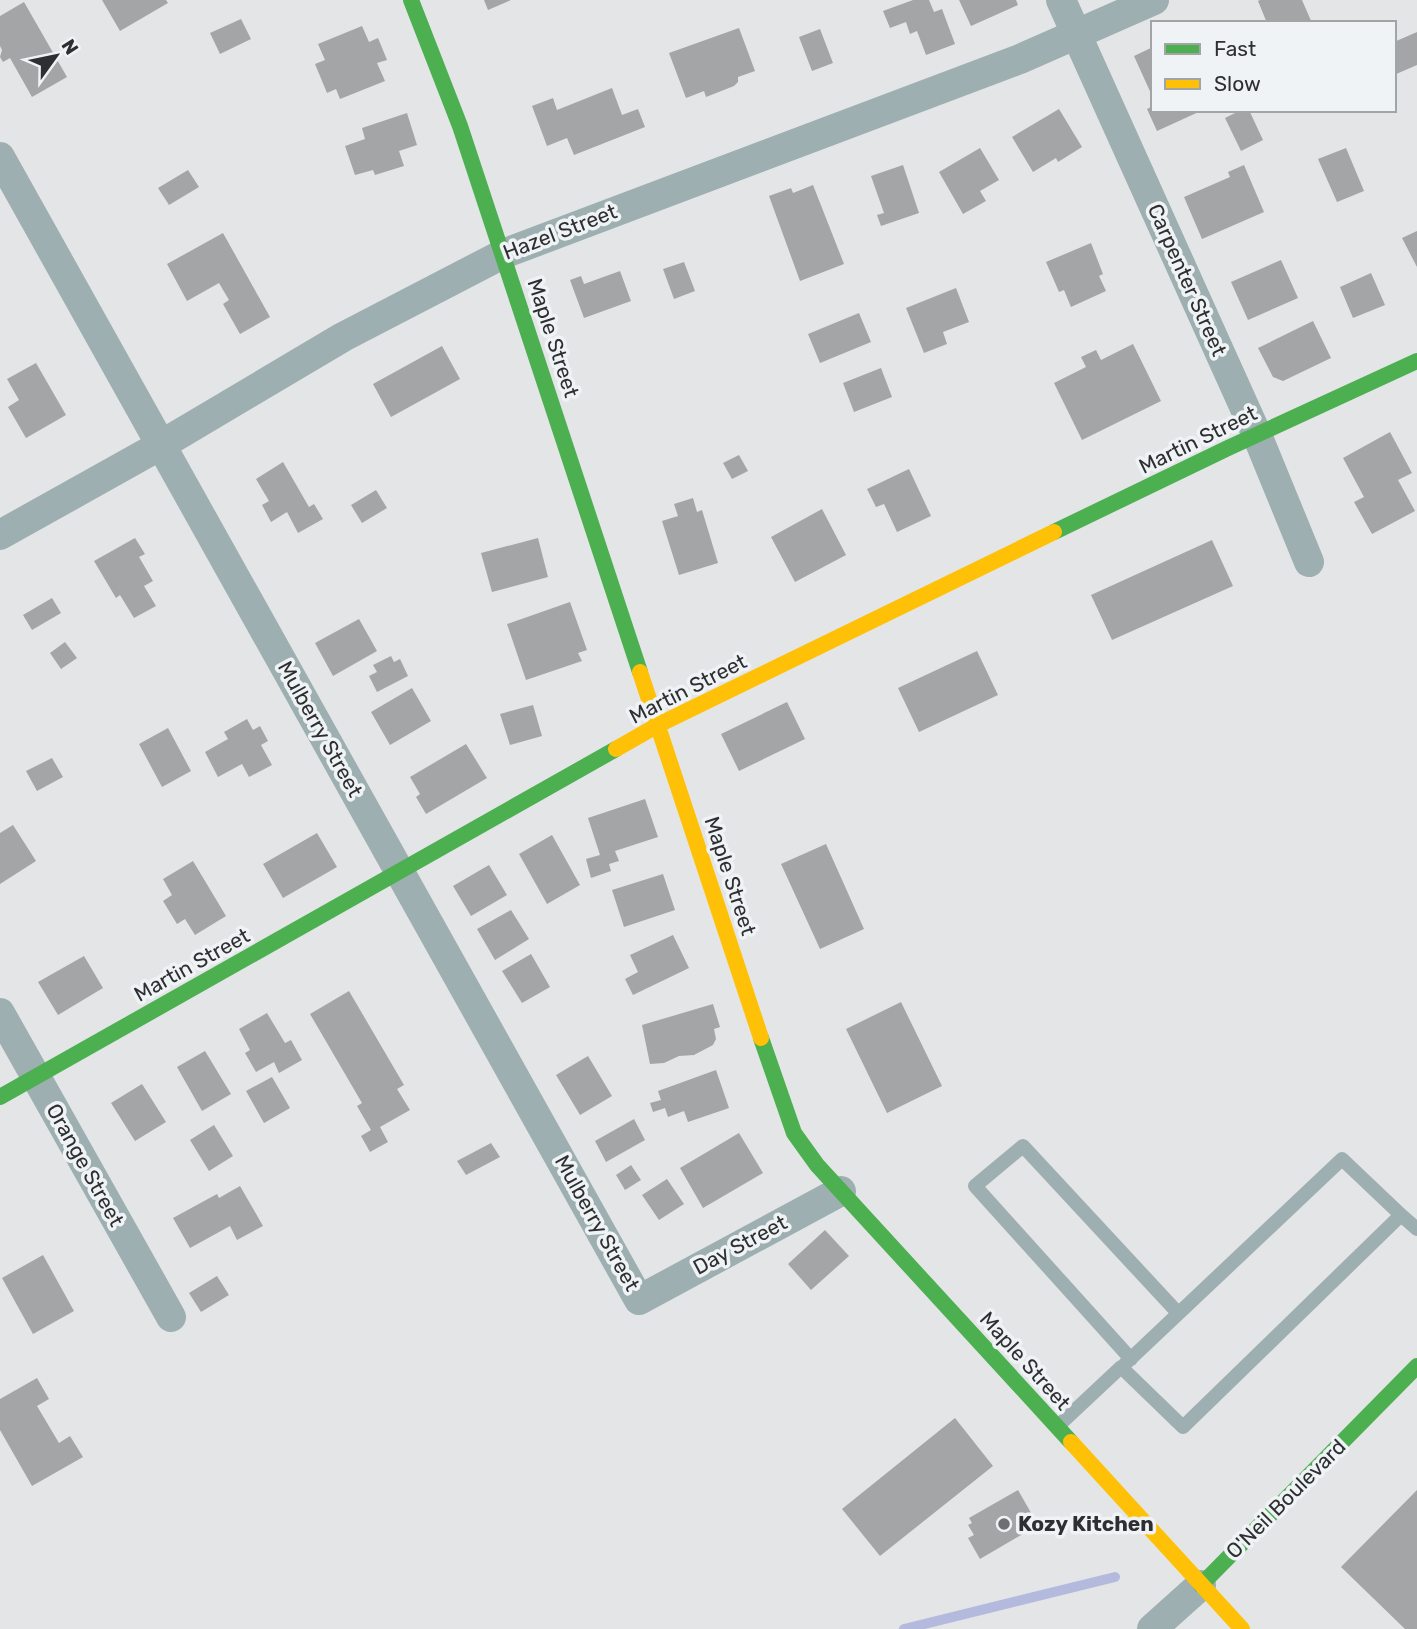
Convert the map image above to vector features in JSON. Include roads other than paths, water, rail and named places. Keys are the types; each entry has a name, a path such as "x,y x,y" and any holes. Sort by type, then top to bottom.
{"main road":[{"name":"Maple Street","path":"411,0 451,99 788,1120 809,1156 1242,1629"},
{"name":"Martin Street","path":"0,1097 658,725 1257,435 1417,361"},
{"name":"O'Neil Boulevard","path":"1201,1585 1417,1366"}],"street":[{"name":"Carpenter Street","path":"1061,0 1257,435 1309,562"},
{"name":"Hazel Street","path":"0,535 161,445 343,337 503,254 1007,64 1154,0"},
{"name":"Mulberry Street","path":"0,157 639,1300"},
{"name":"Orange Street","path":"0,1013 171,1317"},
{"name":"Day Street","path":"639,1300 841,1191"},
{"name":"O'Neil Boulevard","path":"1152,1629 1201,1585"}],"lane":[{"path":"1178,1314 1023,1146 975,1186 1183,1427 1401,1215"},
{"path":"1057,1427 1342,1159 1417,1229"}],"waterway":[{"path":"904,1629 1115,1577"}],"place":[{"name":"Kozy Kitchen","path":"1004,1524"}]}
